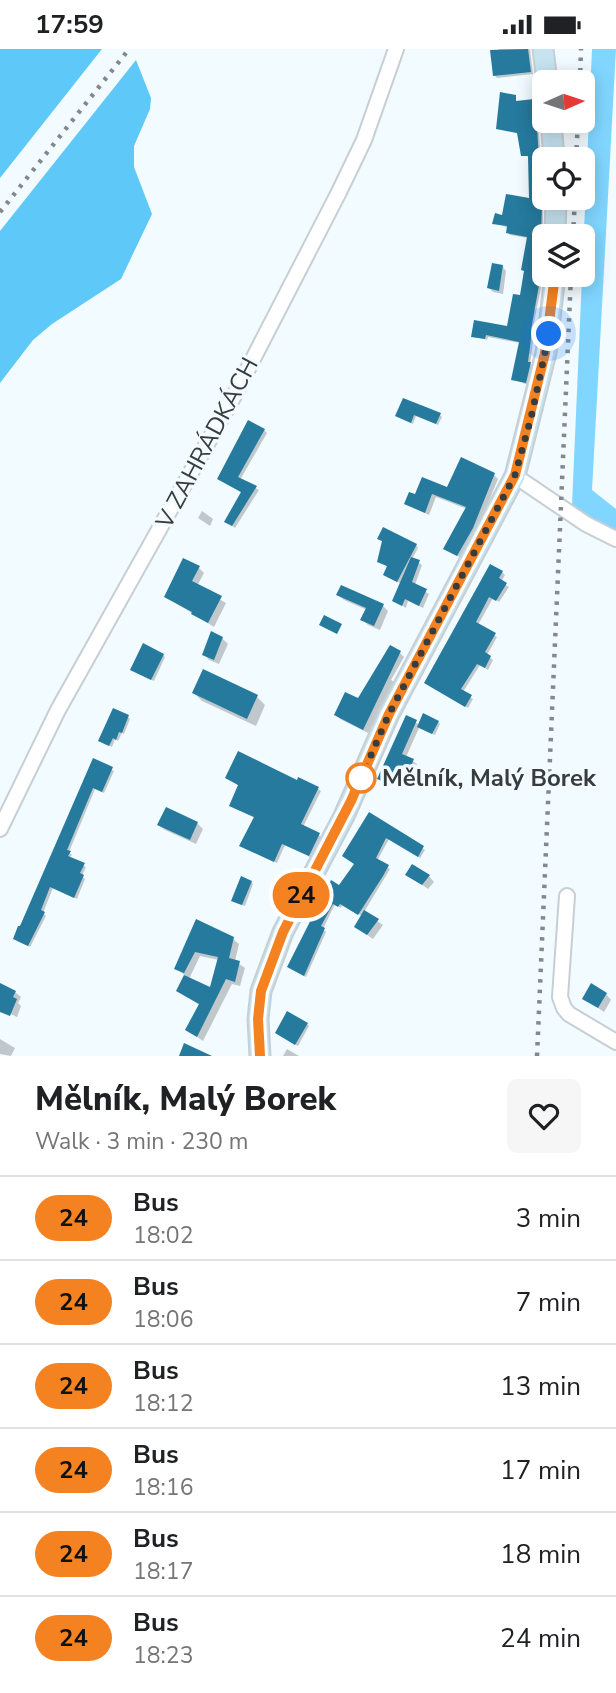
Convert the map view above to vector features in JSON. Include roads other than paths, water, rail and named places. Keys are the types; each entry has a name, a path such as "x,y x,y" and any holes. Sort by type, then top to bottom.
{"street":[{"name":"V ZAHRÁDKÁCH","path":"0,829 58,710 236,393 339,192 364,140 396,49"},
{"path":"543,49 546,70"},
{"path":"260,1056 258,1019 261,991 283,932 347,809 389,714 515,475 545,353 553,287"},
{"path":"515,475 586,524 616,539"},
{"path":"567,896 560,997 569,1014 616,1042"}],"railway":[{"path":"0,212 129,49"},
{"path":"580,70 581,49"},
{"path":"577,133 577,147"},
{"path":"574,210 574,224"},
{"path":"537,1056 570,287"}],"place":[{"name":"Mělník, Malý Borek","path":"361,778"}]}
